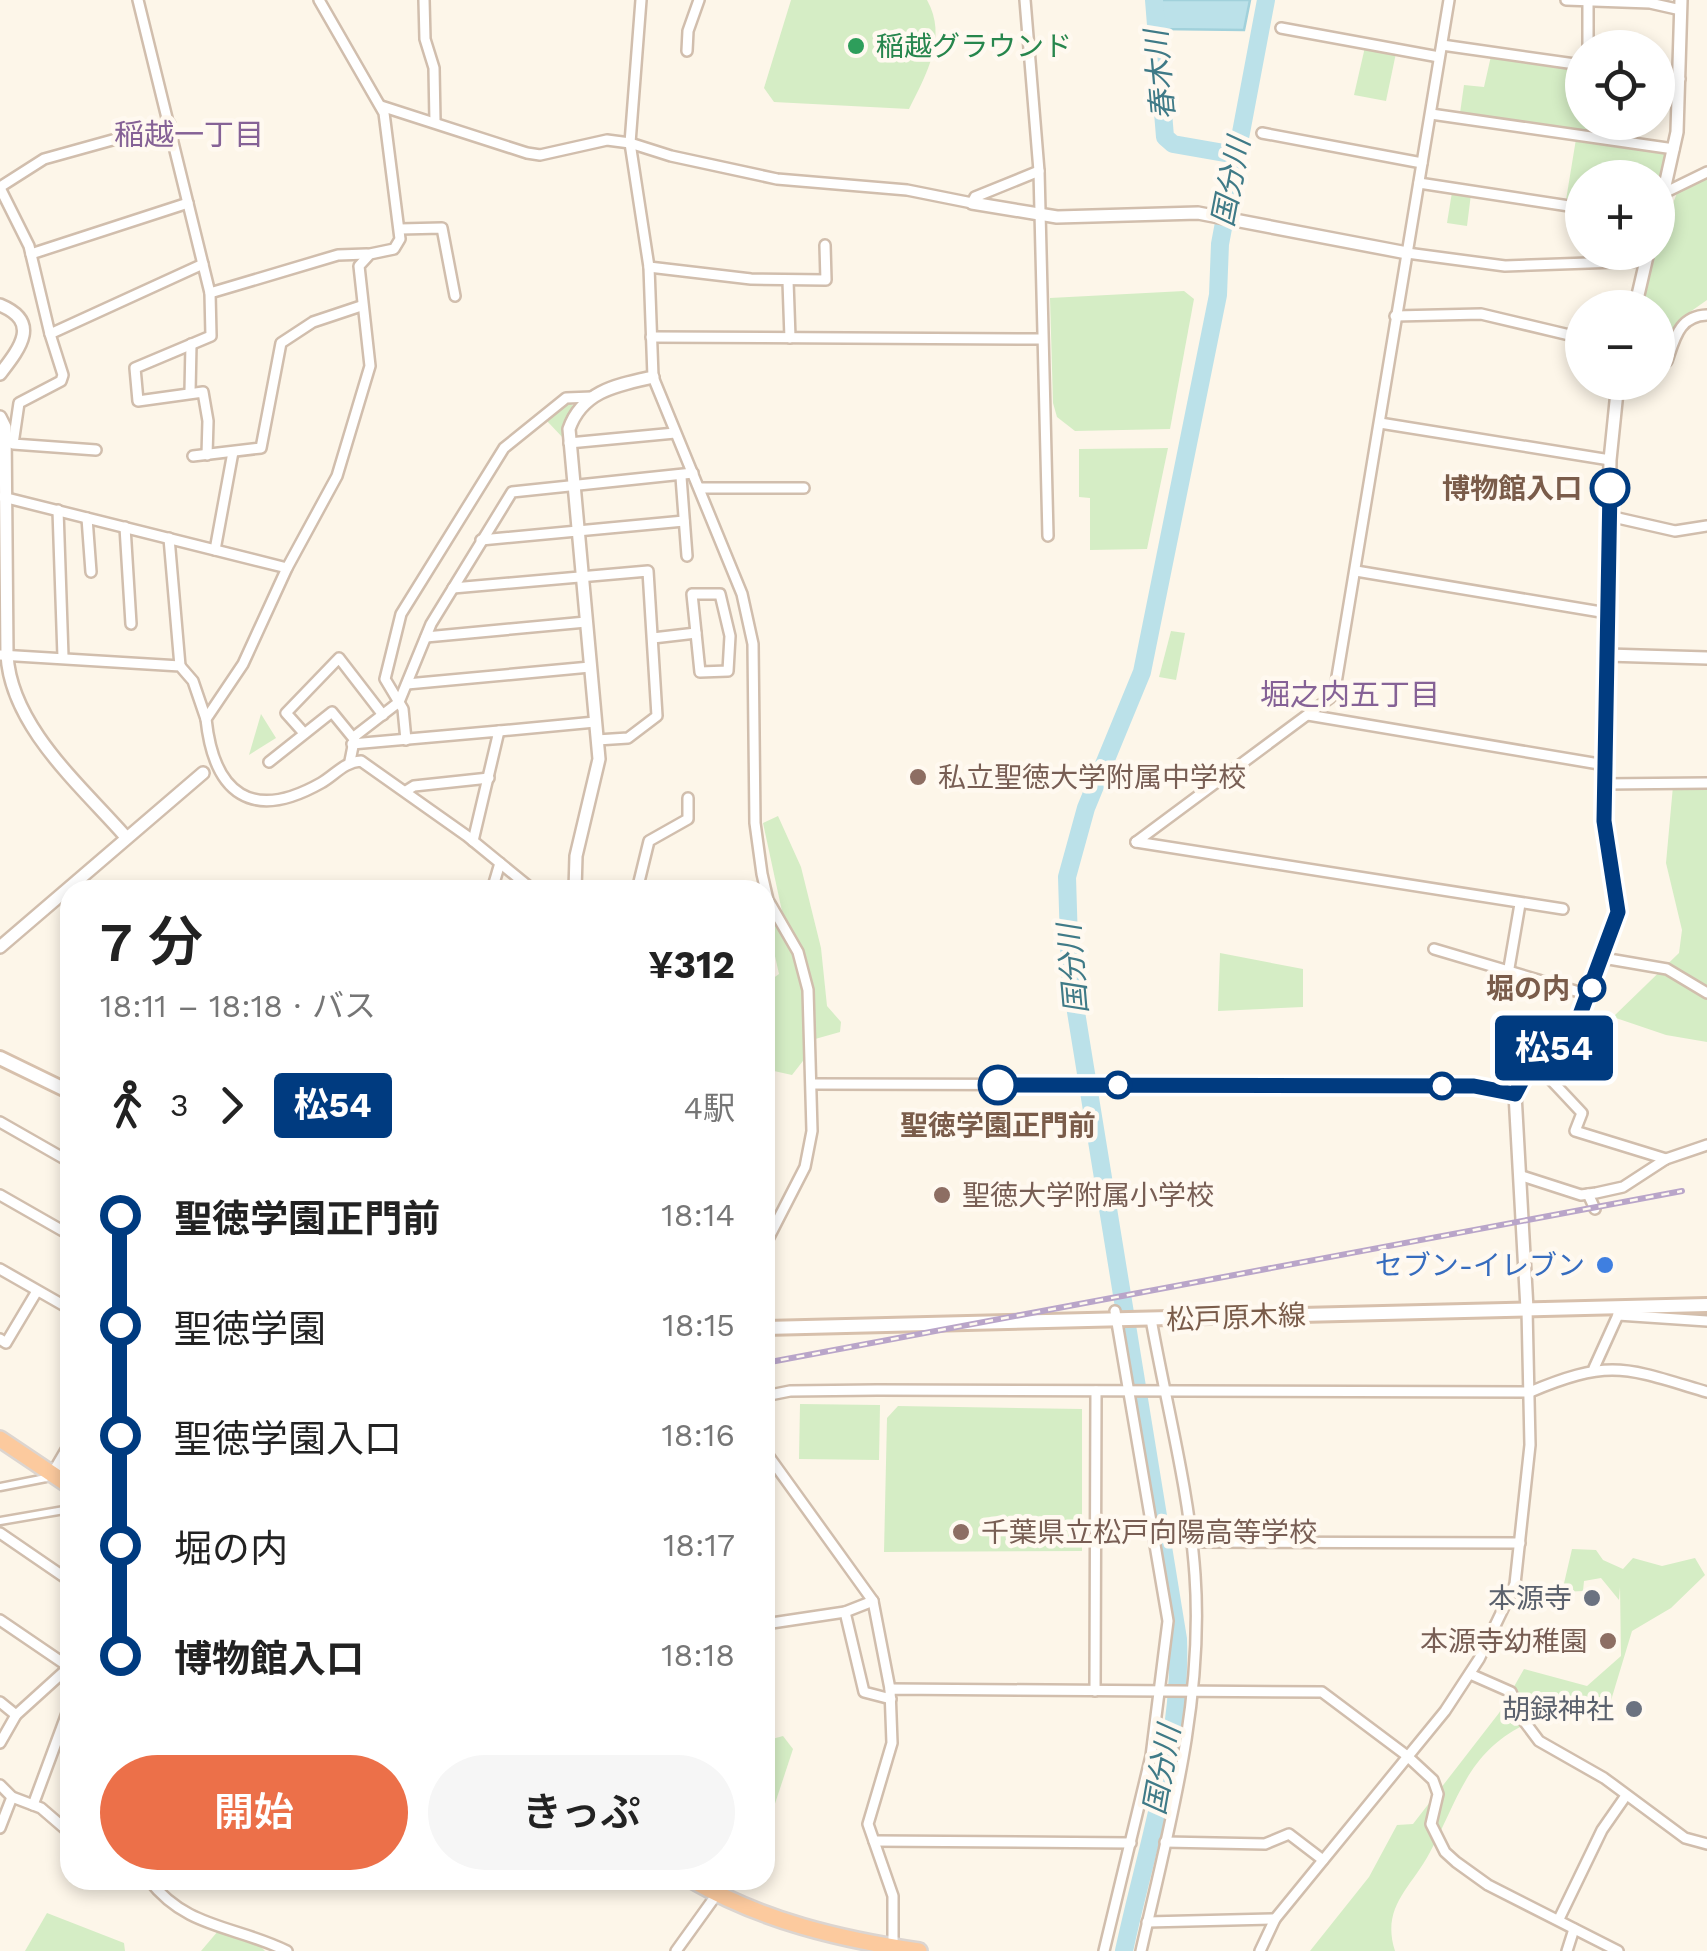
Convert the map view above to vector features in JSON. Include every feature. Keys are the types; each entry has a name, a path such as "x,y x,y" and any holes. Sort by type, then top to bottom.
{"highway":[{"path":"0,1439 60,1481"},
{"path":"710,1890 808,1929 919,1951"}],"main road":[{"path":"0,1058 60,1087"},
{"name":"松戸原木線","path":"775,1328 1115,1316 1151,1319 1527,1309 1618,1311 1707,1305"}],"street":[{"path":"138,0 210,294 211,336 134,368 138,401 203,392 208,422 207,454"},
{"path":"210,294 338,255 370,254 399,245 400,229 380,106 319,0"},
{"path":"424,0 425,39 434,68 435,122"},
{"path":"641,0 630,143 648,267 653,377 742,594 752,644 755,823 766,880"},
{"path":"688,51 688,31 698,0"},
{"path":"1024,0 1039,171 1040,339 1048,536"},
{"path":"1449,0 1334,694 1136,842 1562,909"},
{"path":"1566,0 1681,5 1680,78 1671,160"},
{"path":"1588,3 1588,30"},
{"path":"1282,28 1440,57"},
{"path":"1442,45 1565,63"},
{"path":"1675,78 1680,78"},
{"path":"380,106 540,155 606,140 777,178 892,188 1040,215 1206,214 1408,253 1505,266 1565,262"},
{"path":"1431,114 1674,149"},
{"path":"124,836 25,714 11,686 3,655 3,497 9,444 19,403 61,381 32,254 0,188 44,159 170,124"},
{"path":"1262,133 1422,163"},
{"path":"972,203 975,196 1039,171"},
{"path":"1675,187 1707,172"},
{"path":"1419,182 1565,205"},
{"path":"32,254 188,203"},
{"path":"400,229 442,228 455,296"},
{"path":"648,267 788,281 826,280 825,246"},
{"path":"206,719 243,664 287,568 331,491 364,392 370,356 358,266 370,254"},
{"path":"50,334 203,264"},
{"path":"788,281 790,338"},
{"path":"0,305 21,318 26,329 24,343 0,374"},
{"path":"194,456 261,448 281,343 313,322 361,306"},
{"path":"1395,316 1481,314 1565,334"},
{"path":"1675,341 1682,324 1707,314"},
{"path":"652,337 1040,339"},
{"path":"190,392 191,344"},
{"path":"406,740 399,702 385,680 402,614 504,448 566,398 592,397 653,377"},
{"path":"575,880 576,856 598,766 569,443 573,419 592,397"},
{"path":"1260,1951 1275,1920 1410,1758 1470,1674 1515,1584 1528,1482 1530,1392 1515,1094 1536,1064 1568,1034 1603,958 1619,899 1604,821 1610,460 1616,400"},
{"path":"0,417 9,444"},
{"path":"1380,423 1610,460"},
{"path":"569,443 675,433"},
{"path":"9,444 96,450"},
{"path":"214,550 233,452"},
{"path":"170,538 180,666 193,682 206,719 213,760 244,797 271,803 322,783 350,762 353,742 399,702 426,637 480,540 512,492 692,473"},
{"path":"681,477 688,556"},
{"path":"700,488 804,488"},
{"path":"3,497 287,568"},
{"path":"58,510 63,657"},
{"path":"1609,516 1675,531 1707,526"},
{"path":"87,518 91,572"},
{"path":"480,540 684,521"},
{"path":"125,527 131,624"},
{"path":"453,588 648,571 657,716 628,738 597,740"},
{"path":"1356,571 1607,613"},
{"path":"692,594 720,594 730,636 728,670 700,672 696,633 692,594"},
{"path":"426,637 586,622"},
{"path":"653,638 696,633"},
{"path":"3,655 180,666"},
{"path":"1607,656 1707,658"},
{"path":"304,732 286,713 339,658 383,715"},
{"path":"407,684 590,667"},
{"path":"269,762 332,712 353,742"},
{"path":"1308,715 1605,765"},
{"path":"353,742 595,722"},
{"path":"473,841 499,732"},
{"path":"75,880 204,773 213,760"},
{"path":"350,762 372,767 521,880"},
{"path":"406,791 414,786 489,778"},
{"path":"1605,784 1707,784"},
{"path":"640,880 650,841 688,819 688,798"},
{"path":"495,880 500,863"},
{"path":"0,948 60,894"},
{"path":"1509,968 1520,904"},
{"path":"775,914 804,969 812,1084 812,1124 805,1167 775,1226"},
{"path":"1434,948 1589,994"},
{"path":"1603,958 1667,969 1707,993"},
{"path":"1536,1064 1582,1113 1575,1131 1666,1159"},
{"path":"812,1084 1474,1086 1515,1094"},
{"path":"0,1122 60,1156"},
{"path":"1522,1176 1588,1194 1624,1187 1666,1159 1707,1145"},
{"path":"1588,1194 1595,1210"},
{"path":"0,1195 60,1229"},
{"path":"0,1270 60,1302"},
{"path":"0,1339 6,1342 37,1291"},
{"path":"1594,1368 1618,1311 1707,1321"},
{"path":"1104,1951 1163,1692 1168,1609 1115,1316"},
{"path":"1141,1951 1184,1762 1190,1692 1192,1542 1151,1319"},
{"path":"775,1394 1530,1392 1594,1368 1632,1371 1707,1392"},
{"path":"1095,1691 1096,1391"},
{"path":"0,1487 50,1476 60,1460"},
{"path":"775,1465 873,1601 890,1694 892,1743 868,1814 895,1906 893,1947"},
{"path":"0,1521 60,1511"},
{"path":"0,1534 60,1574"},
{"path":"1192,1542 1520,1543"},
{"path":"775,1622 845,1612 873,1601"},
{"path":"845,1612 864,1692 1322,1692 1433,1780 1438,1794 1431,1824 1445,1852 1488,1885 1618,1951"},
{"path":"0,1620 60,1659"},
{"path":"1470,1674 1511,1692 1521,1717 1540,1741 1604,1778 1624,1797 1685,1838 1707,1844"},
{"path":"0,1742 16,1715 60,1675"},
{"path":"0,1702 16,1715"},
{"path":"33,1805 60,1731"},
{"path":"0,1785 12,1797 33,1805 60,1826"},
{"path":"0,1828 12,1797"},
{"path":"1559,1919 1602,1830 1624,1797"},
{"path":"1165,1842 1264,1844 1289,1834 1323,1860"},
{"path":"874,1841 1130,1843"},
{"path":"160,1890 189,1918 217,1922 287,1951"},
{"path":"681,1949 717,1894"},
{"path":"1148,1922 1275,1920"},
{"path":"1567,1951 1574,1929"}],"green space":[{"name":"稲越グラウンド","path":"791,0 927,0 933,14 935,42 928,69 909,109 774,102 764,88"},
{"path":"1365,47 1396,53 1386,101 1354,95"},
{"path":"1491,56 1565,67 1565,129 1460,113 1464,85 1484,87"},
{"path":"1576,140 1667,154 1666,160 1573,160"},
{"path":"1707,178 1707,300 1680,319 1675,330 1675,290 1646,290 1651,270 1675,270 1677,193"},
{"path":"1452,192 1471,194 1467,226 1447,223"},
{"path":"1184,291 1194,299 1170,429 1075,431 1057,417 1053,403 1050,298"},
{"path":"566,401 575,407 565,440 547,421"},
{"path":"1168,448 1147,549 1090,550 1090,498 1079,497 1079,449"},
{"path":"1171,631 1185,633 1176,680 1159,677"},
{"path":"261,714 276,738 249,755"},
{"path":"1673,786 1707,786 1707,1042 1666,1035 1613,1017 1679,953 1682,930 1666,863"},
{"path":"778,816 801,867 821,948 827,1006 841,1022 840,1032 808,1041 806,1057 792,1075 775,1071 775,977 779,974 775,921 783,916 763,823"},
{"path":"1220,953 1303,969 1303,1007 1218,1011"},
{"path":"800,1404 880,1405 879,1460 799,1459"},
{"path":"898,1406 1082,1409 1082,1551 884,1552 887,1418"},
{"path":"1572,1549 1596,1550 1603,1560 1623,1569 1633,1558 1662,1566 1695,1558 1705,1575 1671,1608 1632,1631 1609,1707 1559,1711 1548,1700 1527,1707 1524,1725 1504,1737 1476,1765 1395,1910 1395,1951 1310,1951 1369,1877 1397,1825 1413,1824 1499,1713 1524,1669 1587,1686 1621,1656 1620,1587 1619,1600 1601,1578 1584,1581 1583,1591 1562,1592"},
{"path":"783,1736 793,1749 775,1804 775,1738"},
{"path":"47,1913 124,1943 125,1951 25,1951"},
{"path":"224,1924 242,1928 265,1951 201,1951"}],"water":[{"path":"1159,0 1250,0 1244,30 1162,29"}],"waterway":[{"name":"春木川","path":"1154,0 1165,137 1173,144 1236,155"},
{"name":"国分川","path":"1124,1951 1168,1757 1178,1679 1178,1639 1070,975 1067,877 1086,808 1142,672 1218,295 1220,244 1266,0"}],"railway":[{"path":"775,1361 1682,1191"}],"bus line":[{"name":"松54","path":"998,1085 1474,1086 1515,1094 1525,1075 1578,1020 1618,912 1604,821 1610,488"}],"place":[{"name":"稲越グラウンド","path":"856,46"},
{"name":"博物館入口","path":"1610,488"},
{"name":"私立聖徳大学附属中学校","path":"918,777"},
{"name":"堀の内","path":"1592,988"},
{"name":"聖徳学園正門前","path":"998,1085"},
{"name":"聖徳大学附属小学校","path":"942,1195"},
{"name":"セブン-イレブン","path":"1605,1265"},
{"name":"千葉県立松戸向陽高等学校","path":"961,1532"},
{"name":"本源寺","path":"1592,1598"},
{"name":"本源寺幼稚園","path":"1608,1641"},
{"name":"胡録神社","path":"1634,1709"}],"district":[{"name":"稲越一丁目","path":"189,135"},
{"name":"堀之内五丁目","path":"1350,695"}]}
